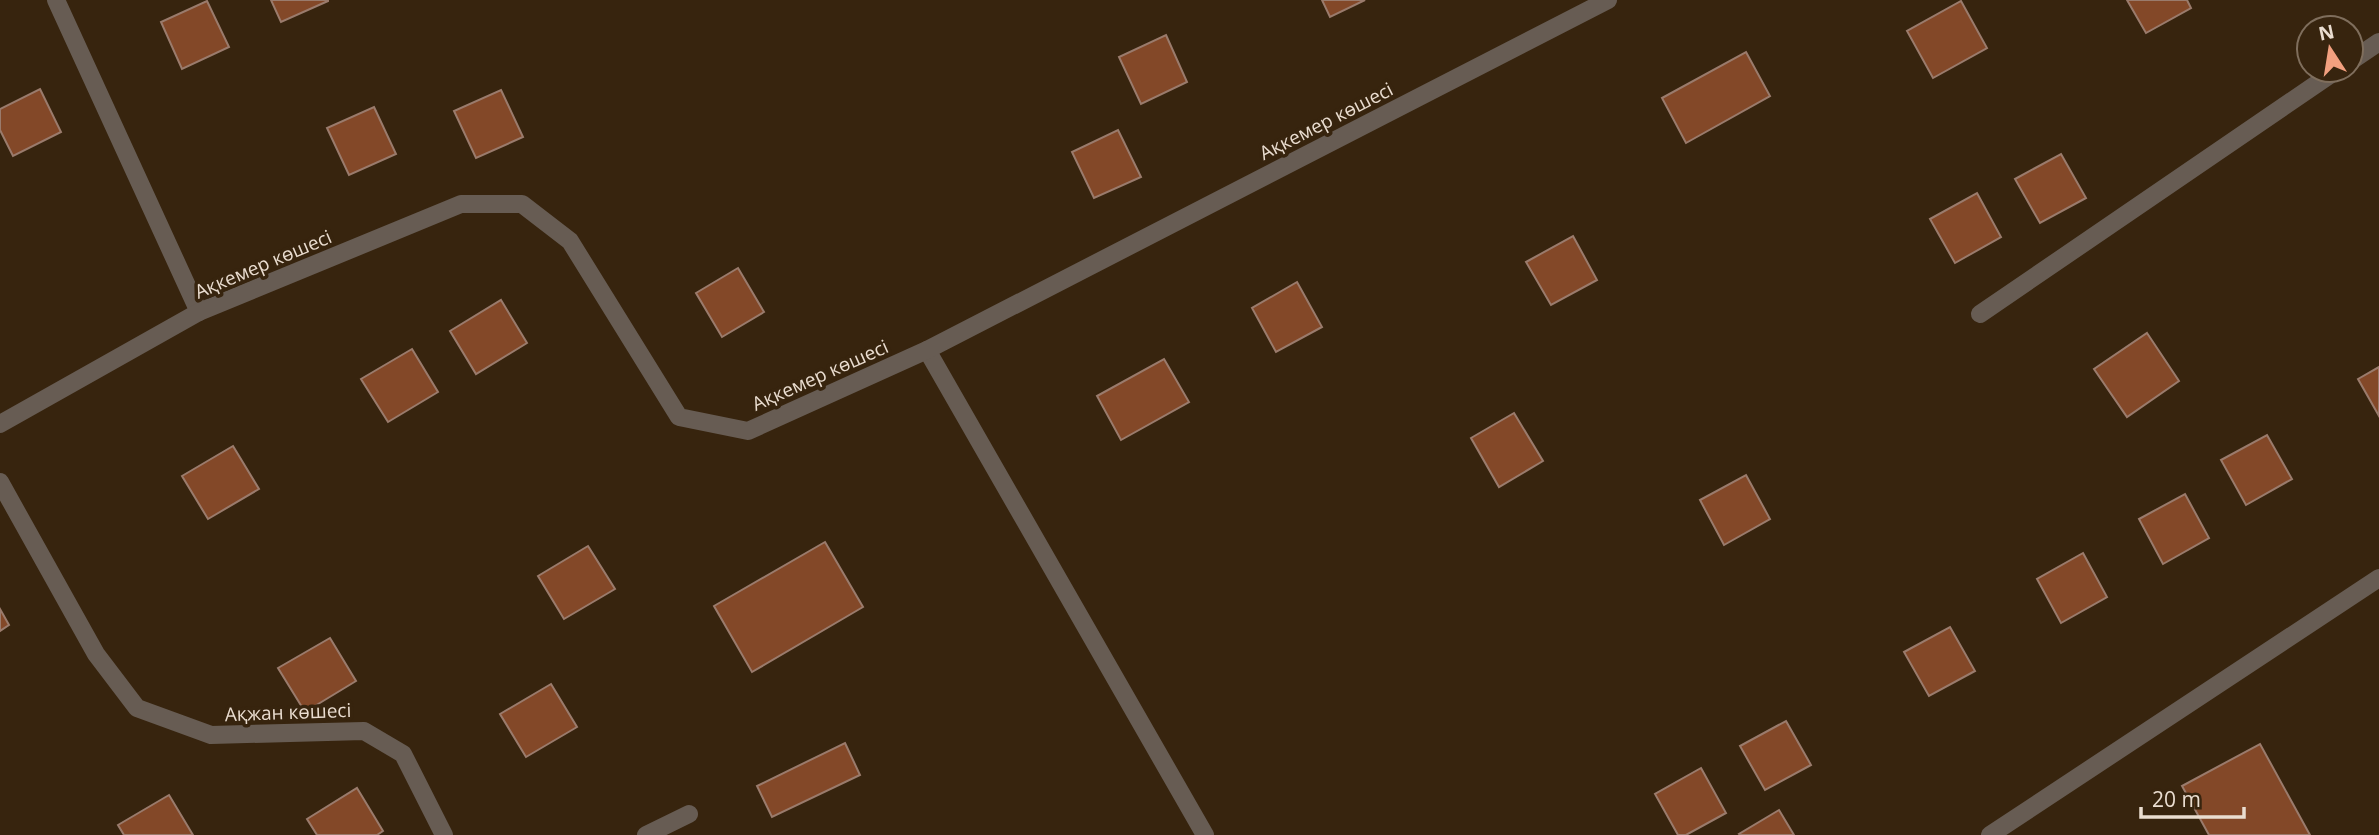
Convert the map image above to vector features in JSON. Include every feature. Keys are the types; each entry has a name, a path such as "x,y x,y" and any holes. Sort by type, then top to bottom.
{"street":[{"path":"56,0 200,312"},
{"name":"Ақкемер көшесі","path":"0,424 200,312 461,204 522,204 570,241 679,416 748,431 927,350 1608,0"},
{"path":"1980,314 2317,84"},
{"path":"927,350 1205,835"},
{"name":"Ақжан көшесі","path":"0,482 96,654 137,708 211,736 364,731 403,754 444,835"},
{"path":"1990,835 2379,578"},
{"path":"646,835 689,814"}],"building":[{"path":"271,0 328,0 328,1 281,22"},
{"path":"1322,0 1365,0 1330,17"},
{"path":"2127,0 2187,0 2191,8 2146,33"},
{"path":"207,1 229,47 182,69 161,22"},
{"path":"1961,1 1987,48 1933,78 1907,31"},
{"path":"1166,35 1187,82 1141,104 1119,57"},
{"path":"1746,52 1770,96 1686,143 1662,98"},
{"path":"40,89 61,132 13,156 0,130 0,109"},
{"path":"501,90 523,137 476,158 454,111"},
{"path":"374,107 396,154 349,175 327,128"},
{"path":"1118,130 1141,177 1094,198 1072,152"},
{"path":"2061,154 2086,198 2040,223 2015,179"},
{"path":"1977,193 2001,237 1955,263 1930,219"},
{"path":"1573,236 1597,280 1551,305 1526,262"},
{"path":"738,268 764,312 722,337 696,293"},
{"path":"1297,282 1322,327 1276,352 1252,308"},
{"path":"501,300 527,343 476,374 450,331"},
{"path":"2147,333 2179,381 2127,417 2094,369"},
{"path":"412,349 438,392 388,422 361,379"},
{"path":"1164,359 1189,402 1121,440 1097,396"},
{"path":"2379,367 2379,416 2358,379"},
{"path":"1514,413 1543,461 1499,487 1471,438"},
{"path":"2267,435 2292,479 2246,505 2221,460"},
{"path":"233,446 259,489 208,519 182,476"},
{"path":"1746,475 1770,519 1724,545 1700,500"},
{"path":"2185,494 2209,538 2163,564 2139,519"},
{"path":"825,542 863,607 752,672 714,606"},
{"path":"588,546 615,589 564,619 538,576"},
{"path":"2083,553 2107,597 2061,623 2037,579"},
{"path":"0,609 9,625 0,631"},
{"path":"1950,627 1975,671 1929,696 1904,652"},
{"path":"330,638 356,681 305,712 278,668"},
{"path":"551,684 577,727 526,757 500,714"},
{"path":"1786,721 1811,765 1765,790 1740,746"},
{"path":"845,743 860,775 772,817 757,786"},
{"path":"2260,744 2310,835 2209,835 2182,786"},
{"path":"1701,768 1726,813 1686,835 1678,835 1655,794"},
{"path":"357,788 383,831 377,835 317,835 307,819"},
{"path":"169,795 193,835 124,835 118,825"},
{"path":"1779,810 1794,835 1739,834"}]}
